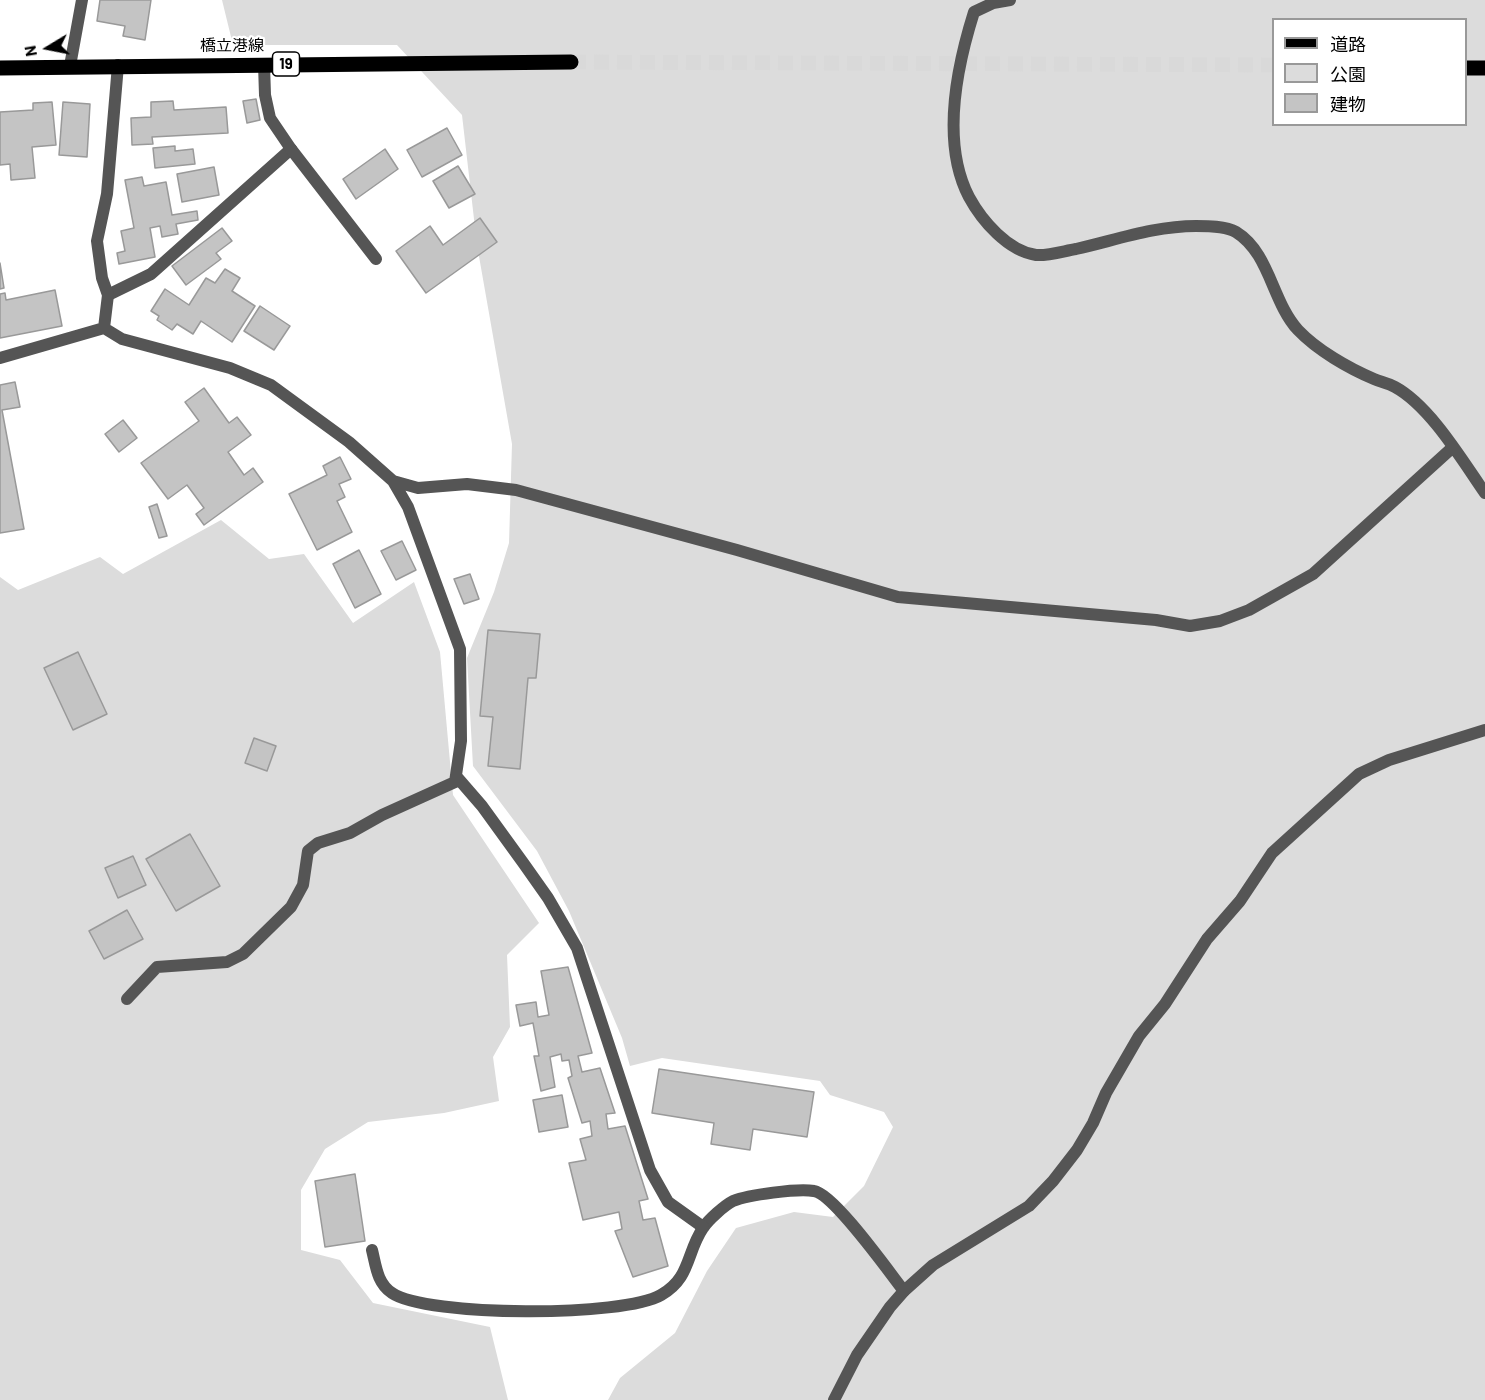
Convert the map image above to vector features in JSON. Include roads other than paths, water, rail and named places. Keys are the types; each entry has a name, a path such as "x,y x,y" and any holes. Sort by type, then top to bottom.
{"main road":[{"name":"橋立港線","path":"0,68 571,62"},
{"path":"1467,68 1485,68"}],"street":[{"path":"70,66 82,0"},
{"path":"1010,0 993,3 974,12 965,42 954,121 956,164 963,185 973,205 994,230 1015,249 1037,255 1105,243 1171,226 1207,226 1234,231 1251,245 1297,329 1319,348 1372,378 1394,386 1414,400 1437,426 1485,493"},
{"path":"264,64 265,95 270,118 291,150 376,259"},
{"path":"104,328 108,295 102,278 97,242 107,194 118,65"},
{"path":"108,295 151,274 291,150"},
{"path":"0,358 104,328 122,339 230,368 272,385 349,442 393,481 408,507 460,649 461,741 455,782 382,815 350,833 318,843 308,851 303,885 291,907 243,954 227,962 157,967 128,999"},
{"path":"393,481 418,488 467,484 516,490 737,550 898,597 1134,618 1190,626 1220,621 1249,610 1313,574 1452,448"},
{"path":"834,1400 863,1347 890,1307 904,1291 933,1264 1029,1206 1053,1181 1093,1124 1106,1093 1139,1036 1165,1004 1207,939 1240,901 1272,853 1359,774 1389,760 1485,730"},
{"path":"456,776 482,806 548,898 576,948 650,1170 668,1202 703,1227"},
{"path":"372,1250 382,1285 394,1295 469,1309 532,1313 629,1305 660,1296 682,1278 703,1227 732,1201 788,1190 816,1191 837,1207 904,1291"}],"tunnel":[{"path":"571,62 1272,65"}]}
